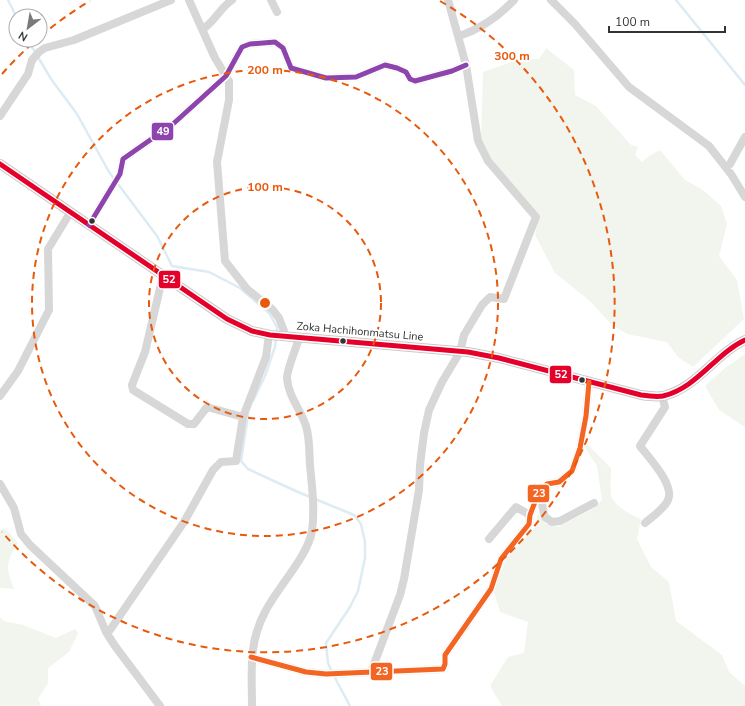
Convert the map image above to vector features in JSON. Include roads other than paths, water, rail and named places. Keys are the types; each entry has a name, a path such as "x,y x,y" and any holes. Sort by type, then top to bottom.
{"main road":[{"name":"Zoka Hachihonmatsu Line","path":"0,164 227,319 252,331 283,337 460,352 499,358 641,395 662,396 678,391 696,379 745,340"}],"street":[{"path":"0,116 28,74 32,60 38,52 45,48 74,40 171,0"},
{"path":"189,0 216,58 229,81 229,100 218,162 225,261 247,289 272,309 279,318 284,331 283,337"},
{"path":"203,29 211,24 224,6 232,0"},
{"path":"271,0 277,12"},
{"path":"371,672 388,629 404,580 419,490 424,433 429,410 442,382 460,352 464,335 482,305 490,297 504,299 536,217 488,161 478,141 466,65 448,0"},
{"path":"459,36 470,32 494,18 514,0"},
{"path":"551,0 579,29 629,87 709,146 726,167 745,197"},
{"path":"89,225 120,174 123,159 173,124 226,76 242,47 250,44 276,42 283,48 291,68 326,78 356,77 385,65 406,72 410,79 415,81 452,71 466,65"},
{"path":"726,167 730,164 745,137"},
{"path":"0,396 18,371 49,310 48,249 70,213"},
{"path":"164,277 145,352 132,385 133,390 188,424 194,424 207,407 243,417"},
{"path":"106,632 110,630 184,522 213,470 221,462 236,461 243,417 266,357 270,335"},
{"path":"252,706 251,657 254,640 265,612 309,545 312,531 313,491 309,437 306,425 289,390 287,377 299,338"},
{"path":"251,657 306,672 326,674 443,669 445,664 445,655 490,589 501,559 529,524 530,515 538,494 547,484 559,482 572,471 580,448 586,416 589,382"},
{"path":"646,523 668,500 669,492 666,480 640,446 665,407 662,396"},
{"path":"0,484 14,508 21,534 95,606 106,632 160,706"},
{"path":"547,484 549,488 543,495 541,505 544,517 552,522 560,521 594,503"},
{"path":"490,539 516,507 530,515"}],"waterway":[{"path":"8,0 12,8"},
{"path":"676,0 745,85"},
{"path":"33,48 51,79 77,114 109,172 157,236 172,266 209,272 240,288 269,313 277,327 277,333"},
{"path":"253,401 265,376 275,347 276,338"},
{"path":"248,415 241,461 248,469 354,515 361,524 365,542 365,558 358,591 350,607 326,643 328,663 332,672"},
{"path":"334,676 350,706"}]}
